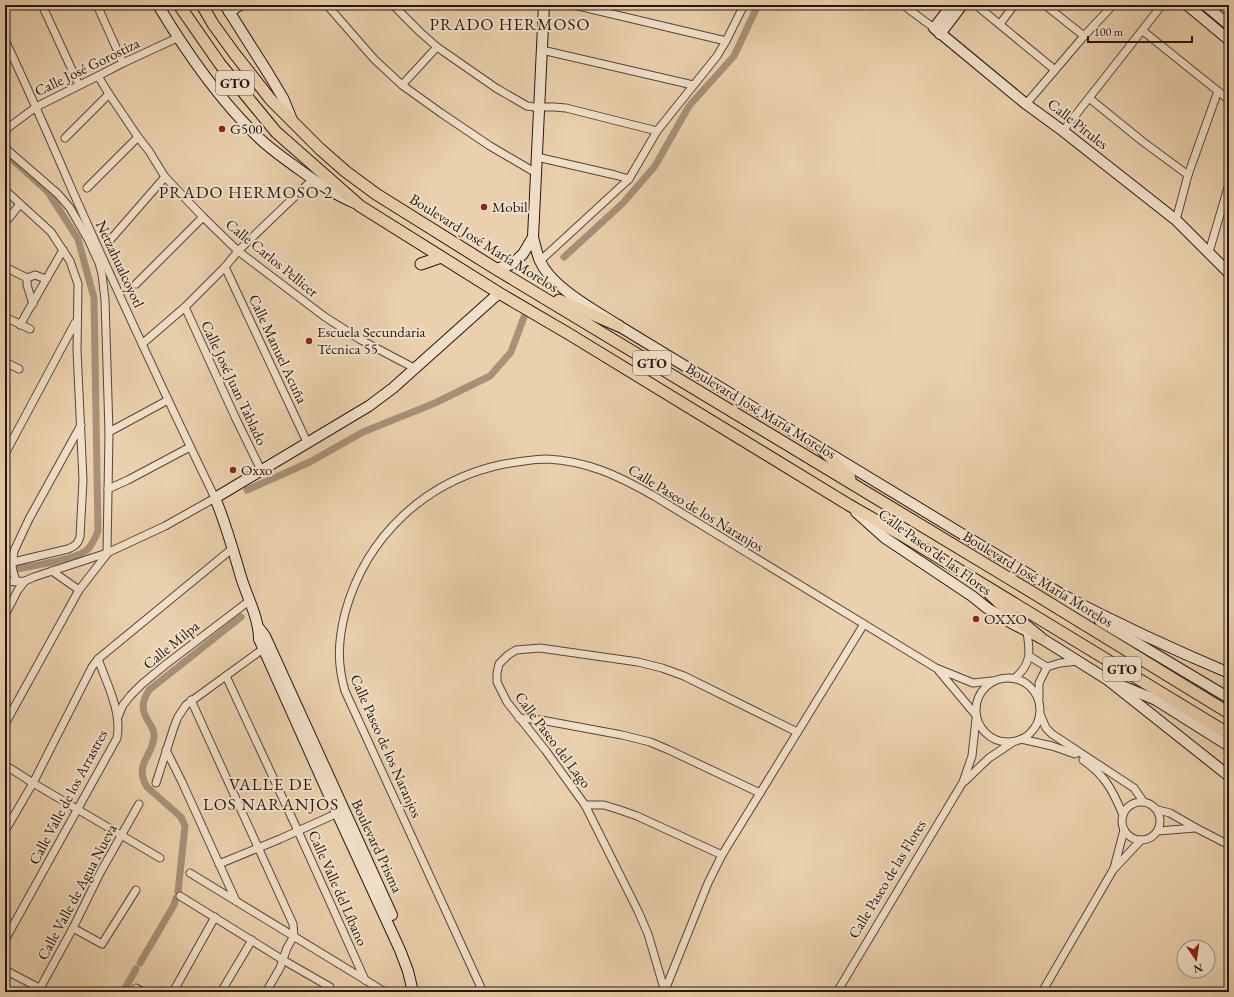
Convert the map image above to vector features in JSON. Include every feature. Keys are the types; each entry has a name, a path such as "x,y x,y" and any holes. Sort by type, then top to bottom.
{"main road":[{"name":"GTO","path":"179,5 224,70 276,132 360,206 499,293 849,505 977,580 1229,734"},
{"name":"Boulevard José María Morelos","path":"202,5 213,24 234,53 271,100 320,149 362,184 448,240 520,284 1025,588 1229,713"},
{"path":"421,264 441,257"},
{"path":"520,284 619,326"},
{"path":"822,449 860,489"},
{"path":"977,580 1008,611 1042,638"}],"street":[{"path":"42,5 79,85"},
{"path":"97,5 123,63"},
{"path":"158,5 177,38 221,96 257,136 277,153 338,196 360,206"},
{"path":"240,5 227,9 283,98 292,120"},
{"path":"327,5 374,59 402,85 479,139 536,173"},
{"path":"393,5 437,47 496,88 521,103 534,107 566,108 657,131"},
{"path":"496,269 512,264 523,254 533,237 544,5"},
{"path":"574,5 726,40"},
{"path":"540,261 628,179 657,131 717,56 744,5"},
{"name":"Calle Pirules","path":"903,5 1026,104 1063,130 1176,220 1229,273"},
{"path":"937,31 952,5"},
{"path":"937,31 962,5"},
{"path":"976,5 1055,70"},
{"path":"1000,24 1014,5"},
{"path":"1045,5 1084,36"},
{"path":"1063,130 1090,98 1162,5"},
{"path":"1187,5 1204,9 1229,25"},
{"path":"1026,104 1111,6"},
{"path":"1204,9 1229,40"},
{"path":"1143,31 1229,100"},
{"name":"Calle José Gorostiza","path":"5,130 36,107 123,63 177,38"},
{"name":"Netzahualcoyotl","path":"5,40 142,344 215,498"},
{"path":"402,85 437,47"},
{"path":"542,50 693,85"},
{"name":"Calle Carlos Pellicer","path":"98,76 108,94 149,151 165,177 202,217 238,251 325,317 361,340 416,369"},
{"path":"1176,220 1188,175 1218,91"},
{"path":"65,138 108,94"},
{"path":"1090,98 1142,141 1188,175"},
{"path":"87,188 138,137"},
{"path":"5,148 64,200 78,221 99,263 102,274 105,300 109,432 107,554 79,590 5,724"},
{"path":"537,158 628,179"},
{"path":"111,239 165,177"},
{"path":"142,344 185,306 225,267 238,251 313,179"},
{"path":"1208,252 1226,204 1229,184"},
{"path":"5,190 45,225 64,250 75,272 78,284 76,321 83,480 79,542 75,546 68,549 9,563"},
{"path":"5,223 20,204"},
{"path":"136,284 202,217"},
{"name":"Boulevard José María Morelos","path":"533,237 540,261 551,278 565,290 619,326 1061,594 1105,618 1229,673"},
{"path":"20,325 64,250"},
{"path":"5,267 27,278 35,275 46,279"},
{"name":"Calle Manuel Acuña","path":"225,267 307,442"},
{"path":"27,278 27,285 33,304"},
{"path":"5,582 25,581 107,554 165,526 215,498 369,406 394,388 499,293"},
{"name":"Calle José Juan Tablado","path":"185,306 236,419 261,470"},
{"path":"5,317 30,329"},
{"path":"5,454 76,321"},
{"path":"5,362 19,369"},
{"path":"109,432 168,400"},
{"path":"16,582 9,563 19,537 81,425"},
{"path":"108,489 190,447"},
{"name":"Calle Paseo de los Naranjos","path":"483,992 344,691 340,675 338,655 341,632 348,602 359,574 374,548 391,527 414,505 439,488 462,477 489,468 519,462 545,459 570,461 594,467 621,477 654,496 936,668 962,680 973,683 992,681"},
{"name":"Boulevard Prisma","path":"215,498 223,516 249,601 259,628 265,636 266,647 400,950 408,971 413,992"},
{"name":"Calle Paseo de las Flores","path":"849,505 885,538 972,596 987,608 1027,632 1042,638 1108,680 1229,776"},
{"path":"5,832 33,783 92,667 98,660 233,548"},
{"path":"52,571 79,590"},
{"path":"5,615 18,590 25,581"},
{"path":"1061,594 1098,620 1229,698"},
{"name":"Calle Milpa","path":"118,717 123,705 142,684 249,601"},
{"name":"Calle Paseo del Lago","path":"665,991 708,883 722,855 864,624"},
{"path":"1015,678 1025,668 1029,656 1027,632"},
{"path":"156,783 178,717 186,705 266,647"},
{"name":"Calle Paseo del Lago","path":"665,991 648,934 585,805 546,751 507,702 497,682 499,664 508,655 516,650 540,648 638,662 662,668 684,676 797,732"},
{"path":"1029,656 1047,667"},
{"name":"Calle Valle de los Arrastres","path":"5,940 117,738 119,729 118,717 98,660"},
{"path":"1018,740 1032,731 1038,723 1040,714 1039,683 1047,667 1060,663 1079,661"},
{"name":"Calle Paseo de los Naranjos","path":"936,668 976,716"},
{"name":"Calle Valle del Líbano","path":"226,676 298,831 364,980"},
{"path":"1039,699 1033,689 1025,682 1015,678 1003,677 992,681 981,691 977,698 976,716 982,730 991,738 998,741 1018,740 1064,749 1086,761 1101,774 1108,783 1123,815"},
{"path":"1108,680 1156,700 1229,746"},
{"path":"191,700 293,924 294,936 284,960 266,992"},
{"path":"1040,714 1046,728 1052,734 1134,788 1143,801"},
{"name":"Calle Paseo de las Flores","path":"837,992 963,782 972,756 976,716"},
{"path":"519,718 541,720 622,735 650,742 760,793"},
{"name":"Calle Paseo de las Flores","path":"963,782 989,758 1018,740"},
{"path":"166,750 236,901"},
{"path":"5,766 160,858"},
{"path":"1113,870 1124,830 1122,820 1123,815 1127,807 1134,802 1143,801 1154,806 1158,810 1170,813 1229,845"},
{"name":"Calle Valle de Agua Nueva","path":"42,991 100,873 139,804"},
{"path":"585,805 604,805 632,814 722,855"},
{"path":"1124,830 1134,839 1148,839 1158,831 1160,817 1158,810"},
{"path":"219,864 340,812"},
{"name":"Boulevard Prisma","path":"340,812 407,949 414,969 419,992"},
{"path":"1158,831 1196,828"},
{"path":"1042,992 1113,870 1141,840"},
{"path":"190,873 385,992"},
{"path":"73,928 102,944 136,890"},
{"path":"180,896 330,987"},
{"path":"173,992 216,917"},
{"path":"221,992 252,940"},
{"path":"5,970 42,991"},
{"path":"136,988 143,992"}],"waterway":[{"path":"564,257 623,203 655,166 689,106 734,56 758,5"},
{"path":"5,153 48,192 78,239 94,298 98,531 94,541 87,550 81,554 60,560 5,571"},
{"path":"247,490 310,462 363,432 435,403 490,376 511,352 524,317"},
{"path":"178,892 185,826 181,817 147,787 143,778 143,765 151,749 154,735 153,729 145,715 143,703 149,690 241,617"},
{"path":"140,963 174,905 176,898"},
{"path":"123,992 136,969"}],"place":[{"name":"G500","path":"222,129"},
{"name":"Mobil","path":"484,207"},
{"name":"Escuela Secundaria Técnica 55","path":"309,341"},
{"name":"Oxxo","path":"233,470"},
{"name":"OXXO","path":"976,619"}],"district":[{"name":"PRADO HERMOSO","path":"510,24"},
{"name":"PRADO HERMOSO 2","path":"246,192"},
{"name":"VALLE DE LOS NARANJOS","path":"271,794"}]}
